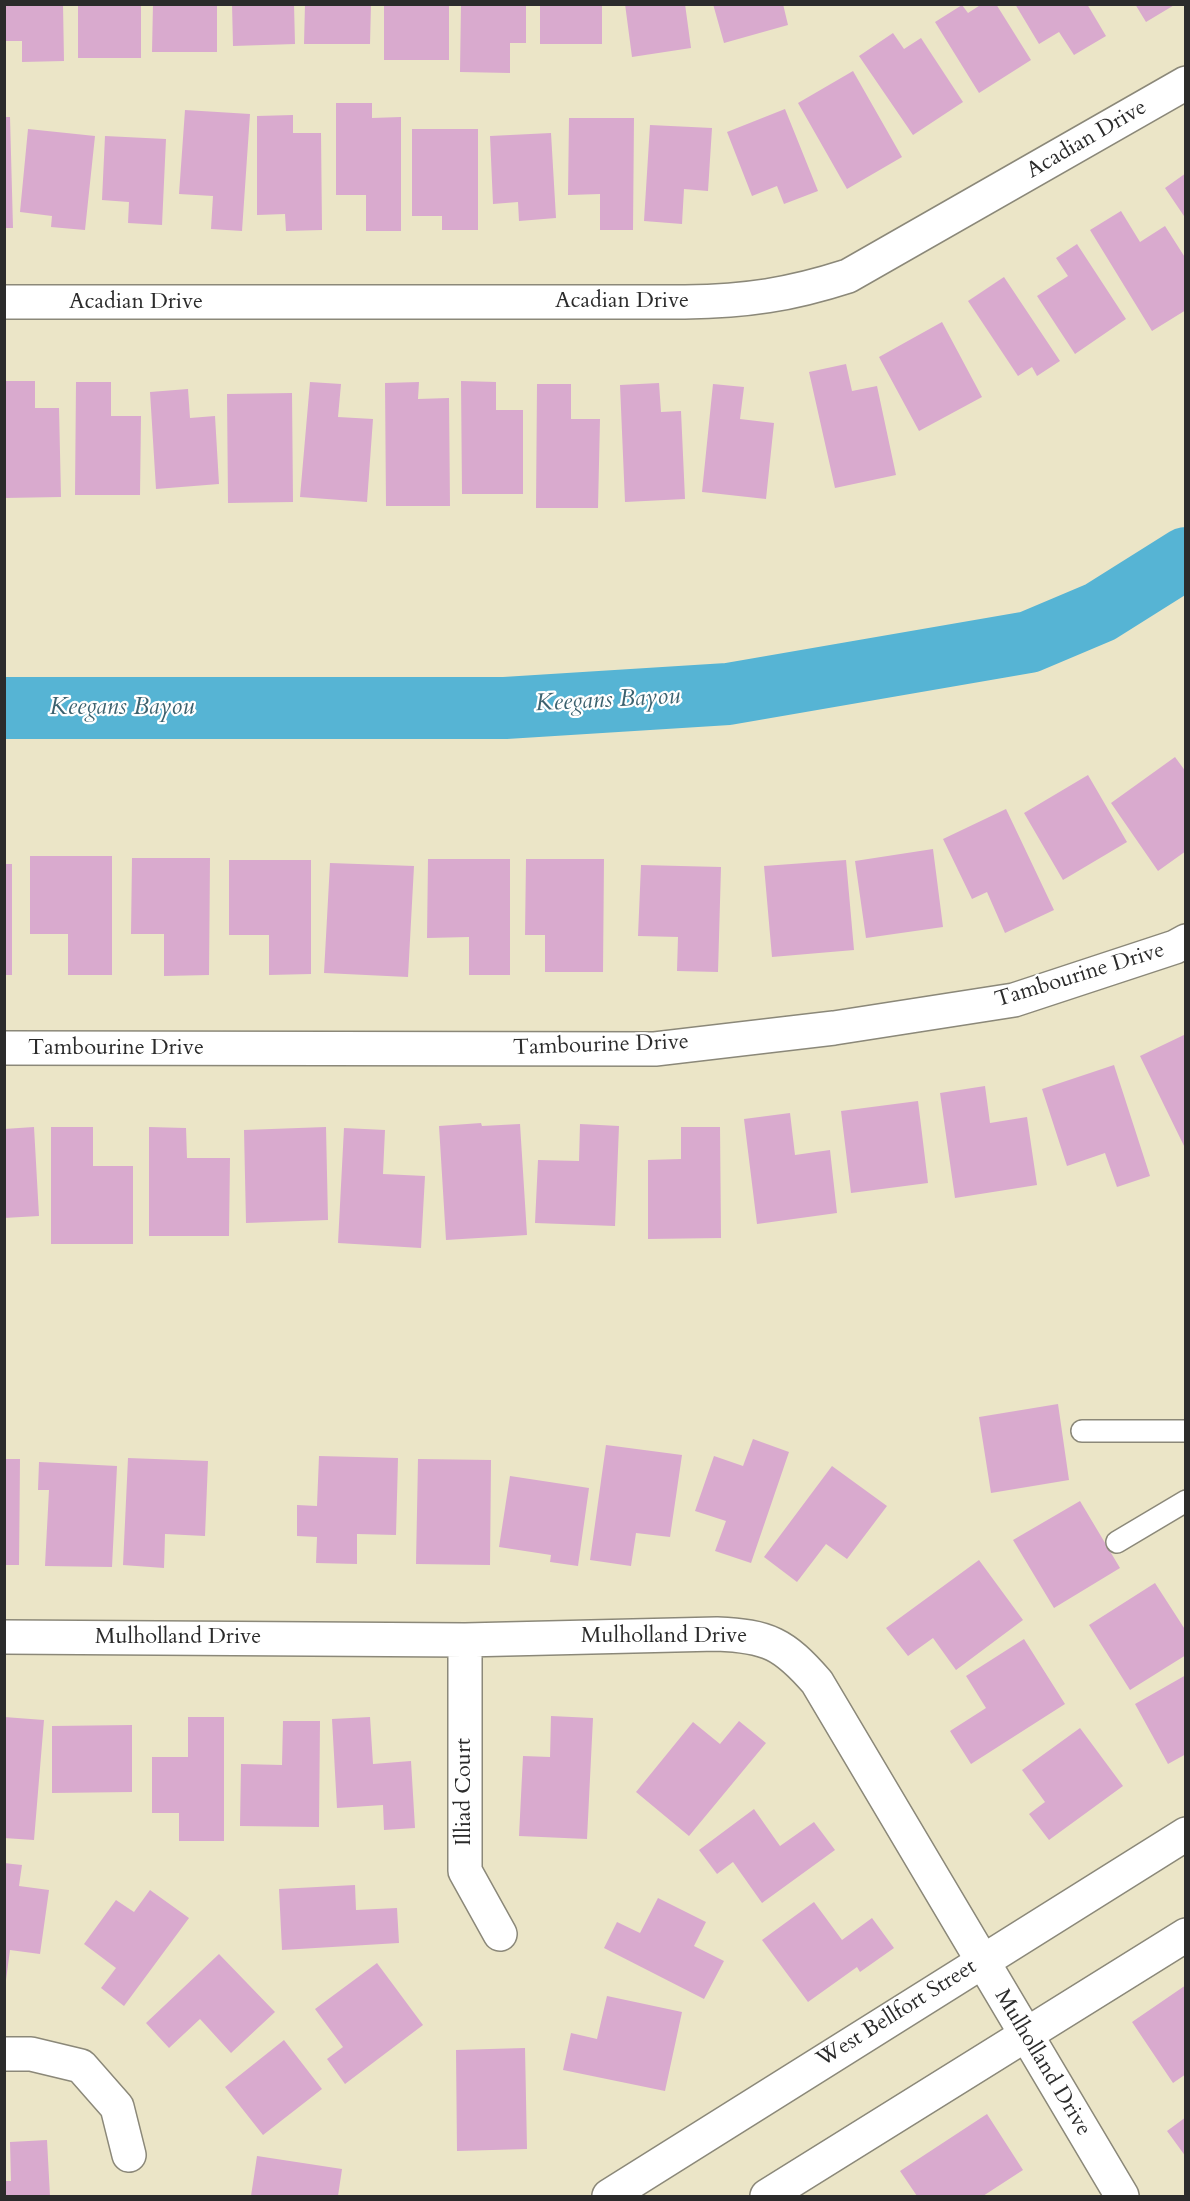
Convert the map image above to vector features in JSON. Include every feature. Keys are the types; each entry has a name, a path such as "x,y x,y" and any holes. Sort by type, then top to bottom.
{"street":[{"name":"Acadian Drive","path":"4,302 685,302 745,301 802,291 848,276 1185,83"},
{"name":"Tambourine Drive","path":"4,1048 655,1049 834,1028 1014,1000 1185,942"},
{"name":"Mulholland Drive","path":"4,1637 465,1640 717,1634 753,1635 779,1647 798,1660 817,1682 1122,2196"},
{"name":"Illiad Court","path":"465,1640 465,1871 500,1934"},
{"name":"West Bellfort Street","path":"609,2196 1185,1834"},
{"path":"768,2196 1185,1935"},
{"path":"4,2054 31,2054 81,2066 117,2107 129,2155"}],"lane":[{"path":"1082,1431 1185,1431"},
{"path":"1116,1542 1185,1501"}],"building":[{"path":"5,4 63,4 64,61 22,62 22,41 5,41"},
{"path":"78,4 141,4 141,58 78,58"},
{"path":"153,4 217,4 217,52 152,52"},
{"path":"232,4 294,4 295,44 233,46"},
{"path":"305,4 371,4 370,44 304,44"},
{"path":"384,4 449,4 449,60 384,60"},
{"path":"461,4 526,4 526,43 510,43 510,73 460,72"},
{"path":"540,4 602,4 602,44 540,44"},
{"path":"625,4 685,4 691,48 632,57"},
{"path":"713,4 783,4 788,25 724,43"},
{"path":"982,4 996,4 1031,60 979,93 935,22 962,5 968,13"},
{"path":"1015,4 1087,4 1106,36 1074,55 1059,32 1039,44"},
{"path":"1135,4 1176,4 1146,22"},
{"path":"893,33 904,49 921,38 963,102 913,135 859,56"},
{"path":"853,71 902,157 847,189 798,103"},
{"path":"336,103 372,103 372,118 401,117 401,231 366,231 366,195 336,195"},
{"path":"785,109 818,191 784,204 777,186 752,196 727,132"},
{"path":"185,110 250,114 242,231 211,229 213,196 179,194"},
{"path":"293,115 293,133 321,133 322,230 286,231 285,214 257,215 257,116"},
{"path":"4,117 10,117 13,228 4,228"},
{"path":"569,118 634,118 633,230 600,230 600,194 568,195"},
{"path":"650,125 712,128 708,191 684,189 682,224 644,221"},
{"path":"28,129 95,136 85,230 51,227 52,216 20,212"},
{"path":"412,129 478,129 478,230 442,230 442,216 412,216"},
{"path":"551,133 556,218 519,221 518,202 493,204 490,136"},
{"path":"105,136 166,139 162,225 128,223 129,202 102,200"},
{"path":"1186,173 1186,219 1165,188"},
{"path":"1121,211 1140,242 1165,226 1186,259 1186,310 1152,331 1090,230"},
{"path":"1077,244 1126,319 1075,354 1037,296 1068,276 1056,258"},
{"path":"1004,277 1060,361 1037,376 1032,367 1018,376 968,301"},
{"path":"942,322 982,397 919,431 879,357"},
{"path":"846,364 852,391 877,386 896,475 835,488 809,372"},
{"path":"4,381 35,381 35,408 59,408 61,497 4,498"},
{"path":"461,381 496,382 496,410 523,410 523,494 462,494"},
{"path":"76,382 111,382 111,416 141,416 140,495 75,495"},
{"path":"310,382 341,384 338,417 373,419 367,502 300,497"},
{"path":"419,382 418,399 449,398 450,506 386,506 385,383"},
{"path":"659,383 661,412 681,411 685,499 625,502 620,385"},
{"path":"537,384 571,384 571,419 600,419 598,508 536,508"},
{"path":"713,384 744,387 740,419 774,423 766,499 702,492"},
{"path":"188,389 190,418 215,416 219,484 156,489 150,392"},
{"path":"292,393 293,502 228,503 227,394"},
{"path":"1175,757 1186,772 1186,851 1158,871 1111,803"},
{"path":"1088,775 1127,842 1063,880 1024,813"},
{"path":"1006,809 1054,910 1005,933 987,892 972,899 943,839"},
{"path":"933,849 943,927 866,938 855,861"},
{"path":"30,856 112,856 112,975 68,975 68,934 30,934"},
{"path":"132,858 210,858 209,975 164,976 164,934 131,934"},
{"path":"428,859 510,859 510,975 469,975 469,937 427,938"},
{"path":"526,859 604,859 603,972 545,972 545,935 525,935"},
{"path":"229,860 311,860 311,974 269,975 269,935 229,935"},
{"path":"846,860 854,950 772,957 764,866"},
{"path":"330,863 414,866 408,977 324,973"},
{"path":"4,864 12,864 12,975 4,975"},
{"path":"641,865 721,867 718,972 677,971 678,937 638,936"},
{"path":"1186,1034 1186,1150 1140,1056"},
{"path":"1114,1065 1150,1176 1117,1187 1105,1153 1067,1166 1042,1089"},
{"path":"985,1086 990,1123 1027,1117 1037,1185 955,1198 940,1093"},
{"path":"918,1101 928,1183 851,1193 841,1111"},
{"path":"790,1113 795,1155 830,1150 837,1213 757,1224 744,1119"},
{"path":"481,1123 482,1126 520,1124 527,1235 446,1240 439,1126"},
{"path":"580,1124 619,1126 615,1226 535,1223 538,1160 579,1161"},
{"path":"34,1127 39,1216 4,1218 4,1129"},
{"path":"51,1127 93,1127 93,1166 133,1166 133,1244 51,1244"},
{"path":"149,1127 186,1128 187,1158 230,1158 229,1236 149,1236"},
{"path":"326,1127 328,1220 246,1223 244,1130"},
{"path":"681,1127 720,1127 721,1238 648,1239 648,1160 681,1159"},
{"path":"344,1128 385,1130 383,1174 425,1176 421,1248 338,1243"},
{"path":"1058,1404 1069,1480 991,1493 979,1417"},
{"path":"753,1439 789,1452 751,1563 715,1551 726,1521 695,1511 714,1456 743,1466"},
{"path":"606,1445 682,1455 670,1537 636,1533 631,1566 590,1560"},
{"path":"319,1456 398,1458 396,1535 357,1534 357,1564 316,1563 317,1537 297,1536 297,1505 317,1506"},
{"path":"128,1458 208,1461 205,1536 165,1534 164,1568 123,1565"},
{"path":"4,1459 20,1459 19,1565 4,1565"},
{"path":"418,1459 491,1460 490,1565 416,1564"},
{"path":"39,1462 117,1466 112,1567 45,1566 49,1490 38,1490"},
{"path":"832,1466 887,1506 847,1559 826,1544 797,1582 764,1557"},
{"path":"510,1476 589,1488 578,1566 550,1562 551,1555 499,1547"},
{"path":"1080,1501 1120,1568 1054,1608 1013,1540"},
{"path":"979,1560 1023,1620 956,1670 933,1638 908,1656 886,1628"},
{"path":"1155,1583 1186,1631 1186,1655 1130,1690 1089,1625"},
{"path":"1024,1639 1065,1704 971,1764 950,1731 986,1708 966,1676"},
{"path":"1186,1675 1186,1754 1168,1764 1135,1704"},
{"path":"551,1716 593,1718 587,1839 519,1836 523,1756 550,1757"},
{"path":"4,1717 44,1720 34,1840 4,1838"},
{"path":"188,1717 224,1717 224,1841 179,1841 179,1813 152,1813 152,1757 188,1757"},
{"path":"370,1717 373,1764 411,1761 415,1828 384,1830 383,1805 337,1808 332,1719"},
{"path":"283,1721 320,1721 319,1827 240,1826 241,1764 282,1765"},
{"path":"739,1721 766,1743 689,1836 636,1792 693,1722 720,1744"},
{"path":"132,1725 132,1792 52,1793 52,1726"},
{"path":"1080,1728 1123,1786 1049,1840 1029,1814 1045,1802 1022,1770"},
{"path":"754,1809 780,1846 814,1822 835,1850 762,1903 733,1862 717,1874 699,1850"},
{"path":"4,1863 22,1865 19,1886 49,1890 40,1954 10,1950 6,1980"},
{"path":"355,1885 356,1910 397,1908 399,1943 282,1950 279,1889"},
{"path":"150,1890 189,1918 124,2006 101,1988 116,1968 84,1944 116,1900 134,1912"},
{"path":"658,1898 706,1922 694,1946 724,1961 704,1999 604,1948 617,1922 640,1933"},
{"path":"814,1902 842,1940 872,1918 894,1948 860,1972 857,1967 808,2002 762,1940"},
{"path":"219,1954 275,2012 231,2053 200,2019 169,2048 146,2023"},
{"path":"377,1963 423,2025 345,2084 327,2059 343,2047 315,2009"},
{"path":"1186,1985 1186,2074 1173,2083 1132,2022"},
{"path":"607,1996 682,2012 665,2091 563,2070 571,2033 597,2039"},
{"path":"284,2040 322,2089 263,2135 225,2087"},
{"path":"525,2048 527,2149 457,2151 456,2050"},
{"path":"987,2114 1023,2170 983,2196 917,2196 900,2171"},
{"path":"1186,2117 1186,2157 1167,2131"},
{"path":"47,2140 50,2196 4,2196 4,2181 11,2181 10,2142"},
{"path":"257,2156 342,2169 338,2196 251,2196"}],"waterway":[{"name":"Keegans Bayou","path":"4,708 505,708 728,694 1029,642 1100,612 1186,558"}]}
